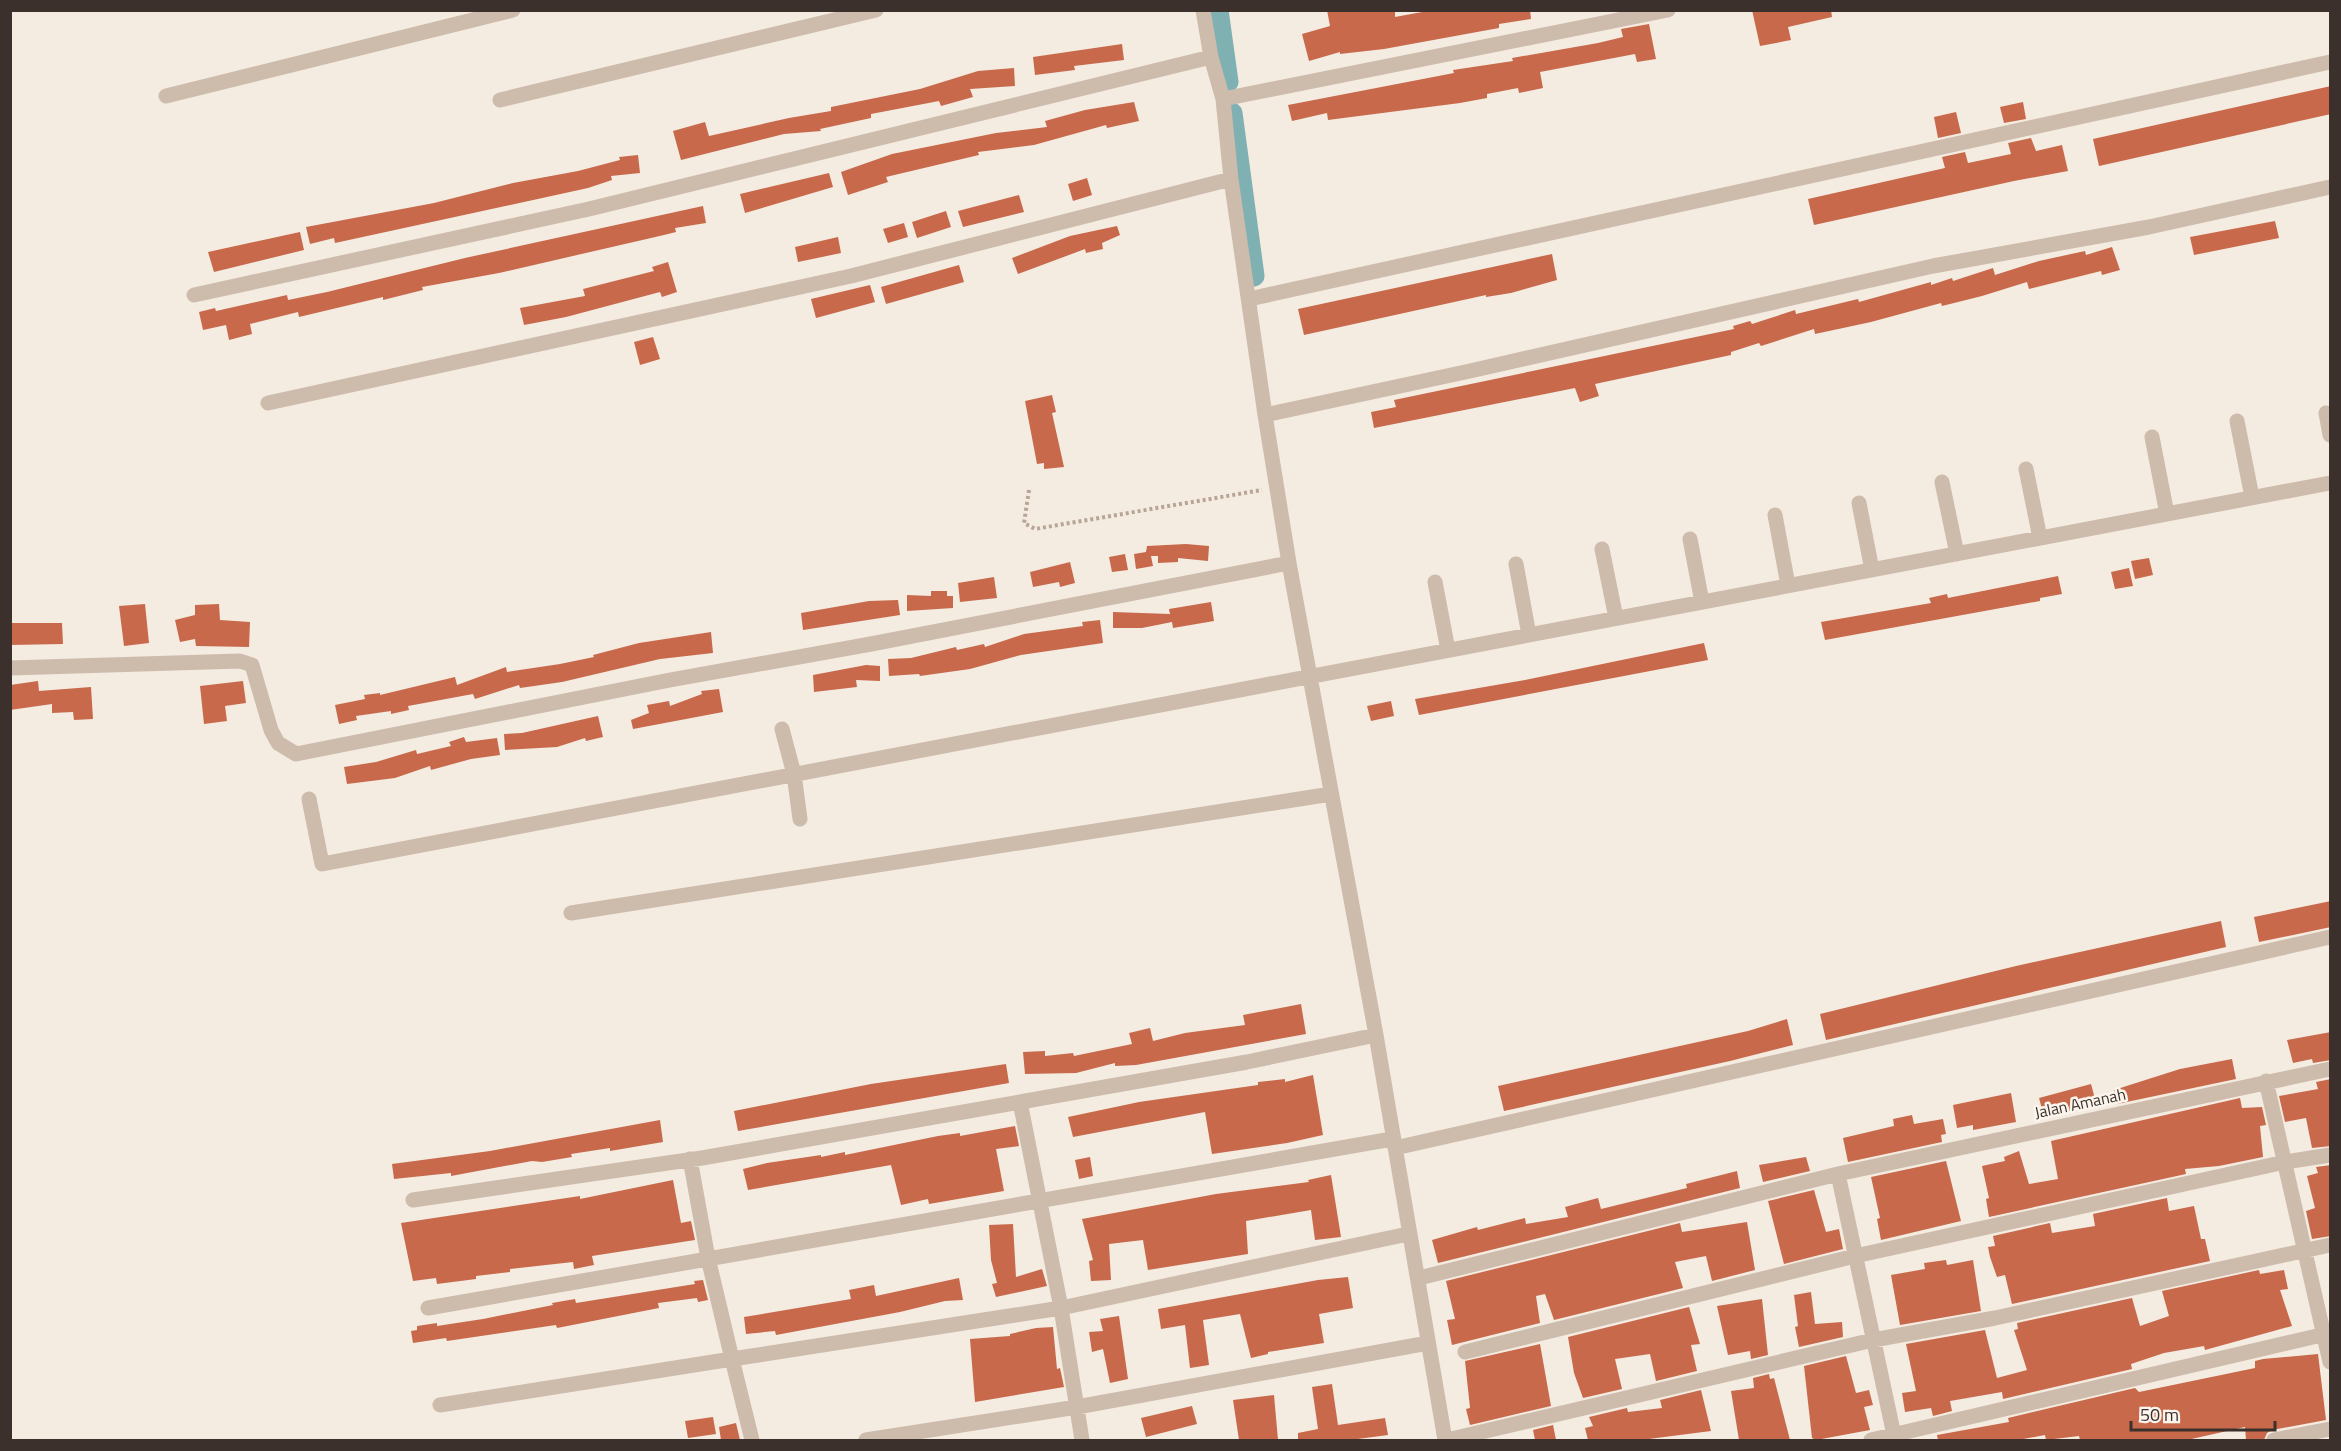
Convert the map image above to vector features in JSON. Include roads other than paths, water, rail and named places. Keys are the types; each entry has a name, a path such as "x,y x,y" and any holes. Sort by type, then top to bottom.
{"street":[{"path":"166,96 513,10"},
{"path":"500,100 876,10"},
{"path":"1203,10 1211,57 1223,99 1231,179 1264,415 1289,563 1376,1035 1408,1234 1419,1278 1428,1343 1446,1440 1873,1340 1995,1318 2331,1245"},
{"path":"1223,99 1668,10"},
{"path":"194,295 589,209 1211,57"},
{"path":"1249,298 2331,62"},
{"path":"267,403 850,276 1231,179"},
{"path":"1264,415 1481,369 1933,266 2149,227 2331,188"},
{"path":"2326,413 2331,435"},
{"path":"2237,421 2252,498"},
{"path":"2152,437 2167,514"},
{"path":"2026,469 2040,538"},
{"path":"1942,482 1957,554"},
{"path":"309,799 322,864 2331,483"},
{"path":"1859,503 1872,570"},
{"path":"1775,514 1788,585"},
{"path":"1690,539 1702,602"},
{"path":"1602,549 1616,618"},
{"path":"10,668 240,661 252,665 278,743 296,754 670,680 871,644 1289,563"},
{"path":"1516,564 1529,635"},
{"path":"1435,582 1448,650"},
{"path":"782,729 794,774 800,819"},
{"path":"571,913 1331,795"},
{"path":"428,1308 1040,1200 1394,1143 2331,937"},
{"path":"413,1200 690,1159 1247,1062 1376,1035"},
{"name":"Jalan Amanah","path":"1419,1278 1838,1174 2266,1081 2331,1069"},
{"path":"2266,1081 2305,1250 2327,1333 2331,1362"},
{"path":"1020,1102 1061,1308 1082,1440"},
{"path":"1465,1352 1855,1256 2284,1162 2331,1155"},
{"path":"690,1159 708,1258 752,1440"},
{"path":"1838,1174 1894,1438"},
{"path":"440,1405 1061,1308 1408,1234"},
{"path":"1871,1440 1894,1438 2327,1333"},
{"path":"866,1440 1077,1407 1428,1343"},
{"path":"2274,1440 2331,1429"}],"waterway":[{"path":"1218,10 1228,82"},
{"path":"1232,113 1254,276"}]}
